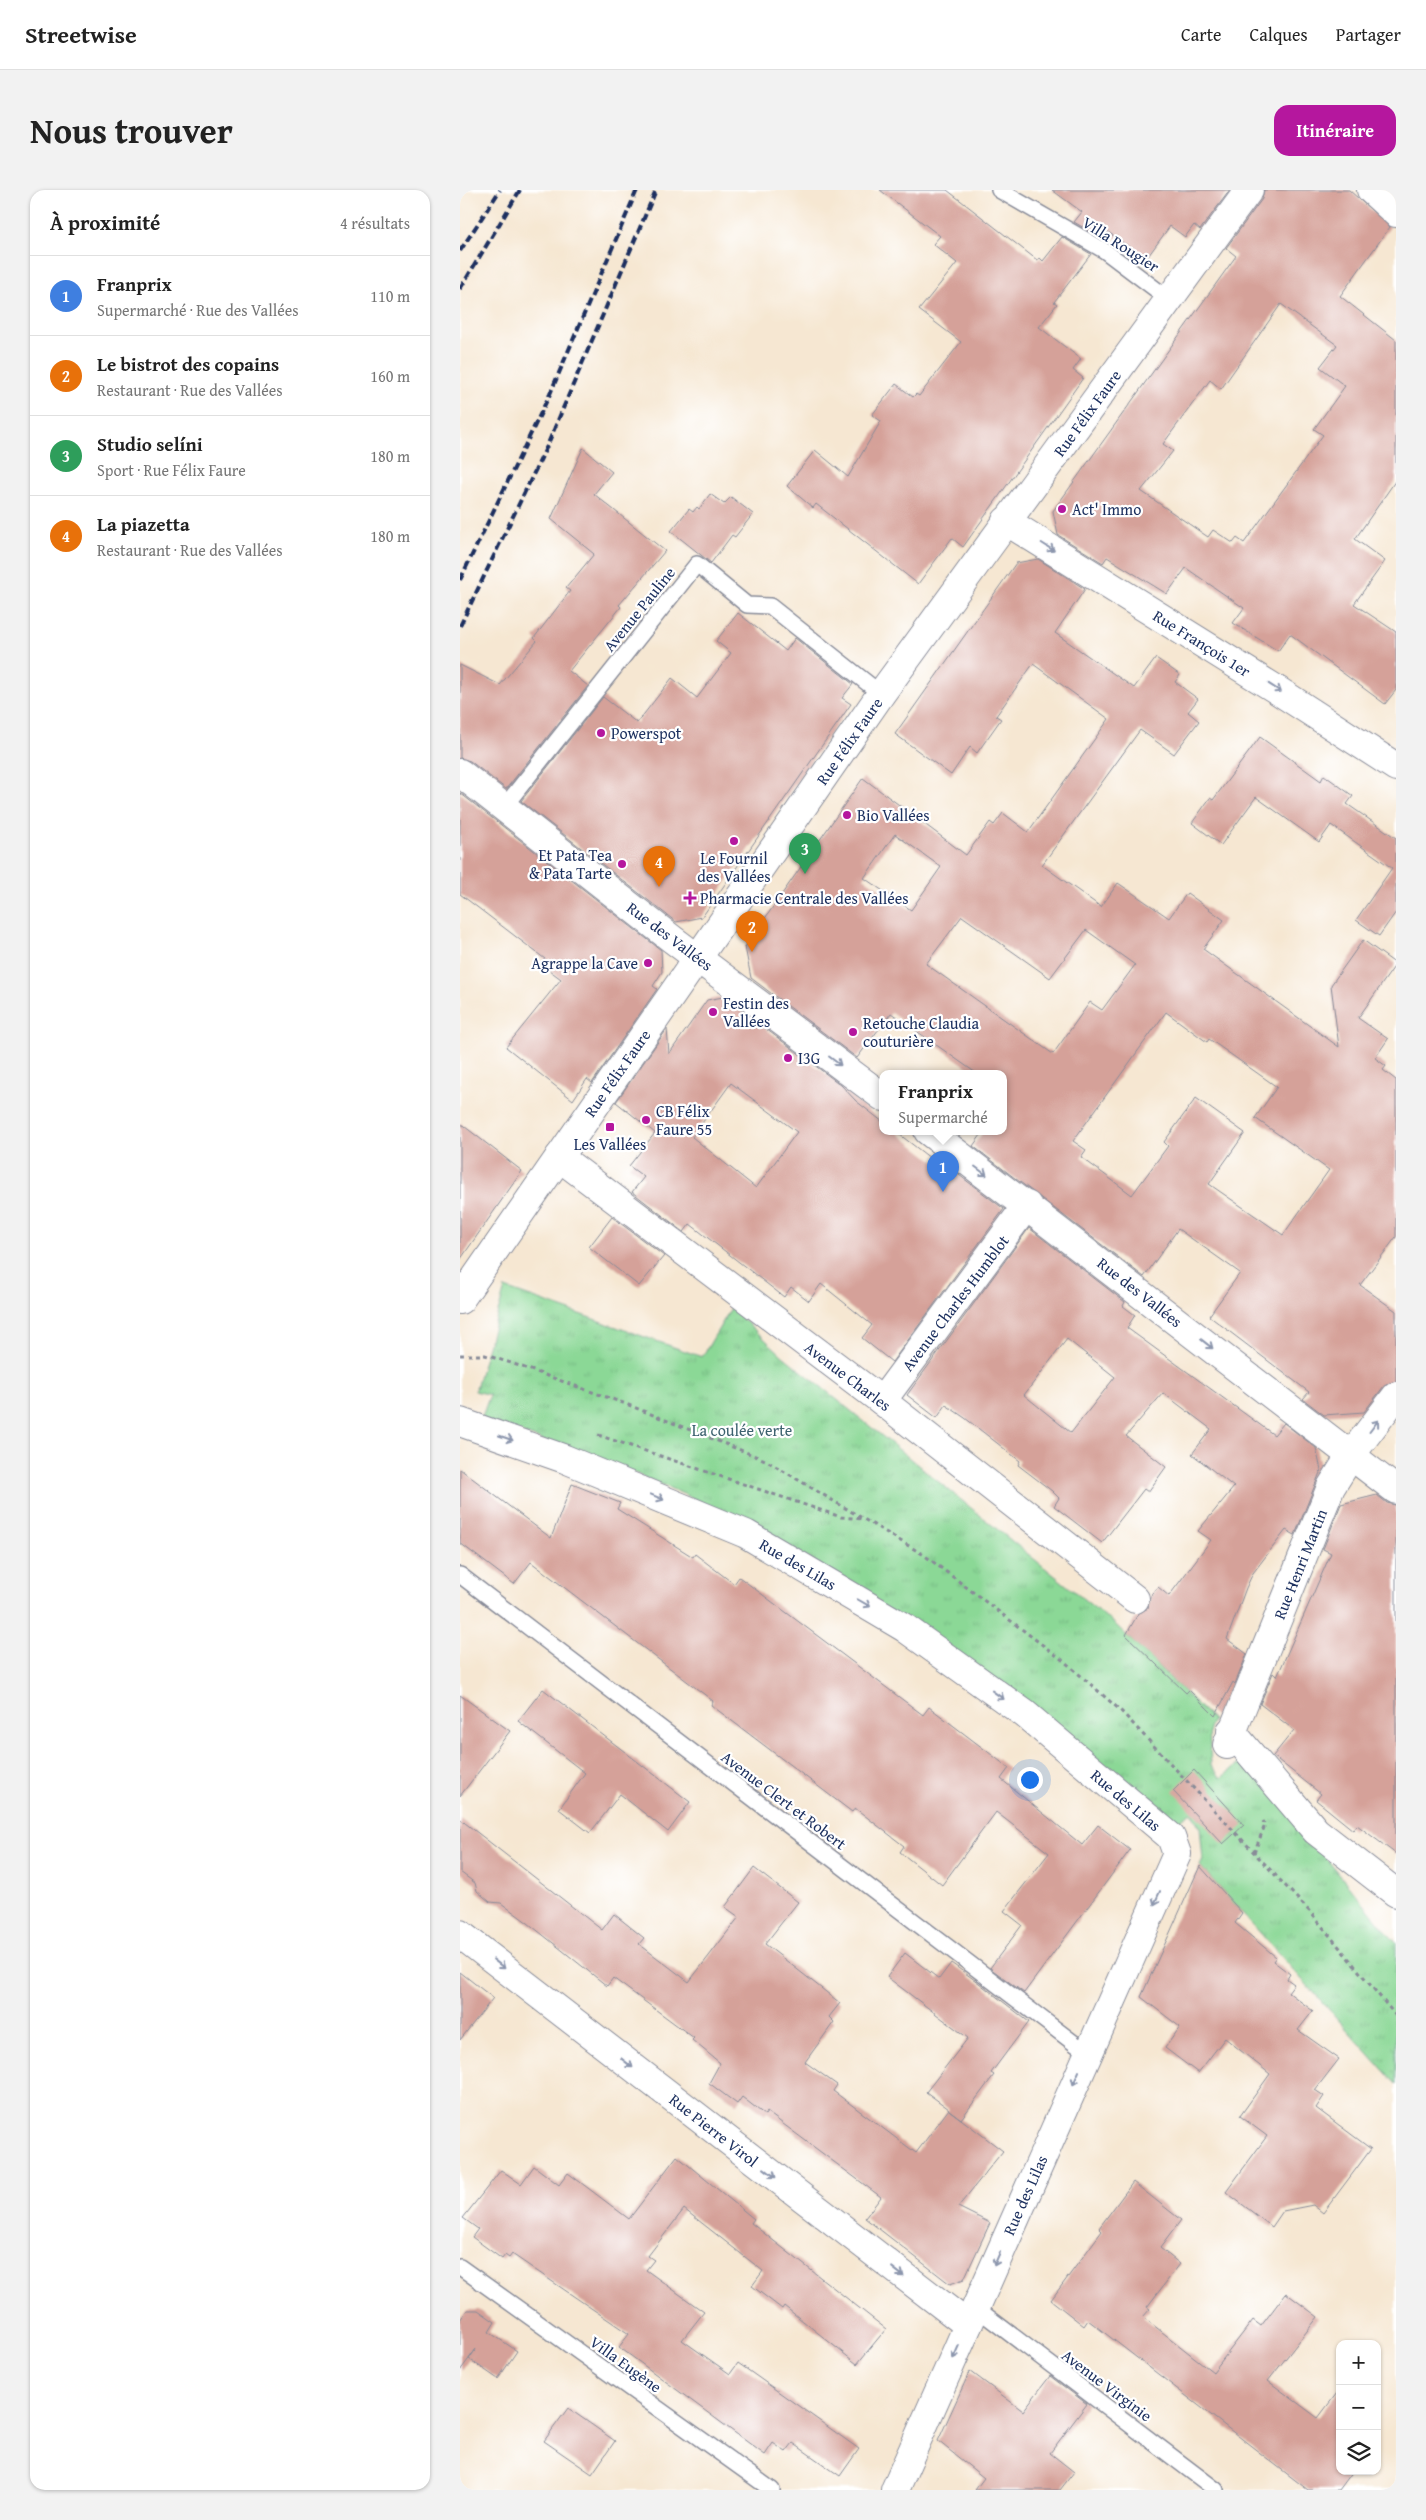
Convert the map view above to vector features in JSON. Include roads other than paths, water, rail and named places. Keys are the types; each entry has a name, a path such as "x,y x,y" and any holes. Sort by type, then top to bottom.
{"street":[{"name":"Rue Félix Faure","path":"460,1300 881,694 1249,190"},
{"path":"1371,190 1396,213"},
{"name":"Rue François 1er","path":"1006,521 1274,688 1396,767"},
{"name":"Rue des Vallées","path":"460,773 699,958 879,1094"},
{"name":"Rue des Vallées","path":"933,1135 1396,1490"},
{"name":"Avenue Charles","path":"559,1157 882,1401 1135,1599"},
{"name":"Avenue Charles Humblot","path":"882,1401 1027,1205"},
{"name":"Rue Henri Martin","path":"1396,1396 1351,1456 1331,1487 1229,1738 1316,1831 1396,1893"},
{"name":"Rue des Lilas","path":"460,1422 565,1459 755,1539 905,1628 1025,1714 1171,1837 1177,1854 1087,2053 895,2490"},
{"name":"Rue Pierre Virol","path":"460,1934 972,2316"}],"lane":[{"name":"Villa Rougier","path":"999,190 1105,251 1170,300"},
{"name":"Avenue Pauline","path":"504,807 697,564 747,605 770,606 881,694"},
{"name":"Avenue Clert et Robert","path":"460,1575 1087,2053"},
{"name":"Villa Eugène","path":"460,2267 772,2490"},
{"name":"Avenue Virginie","path":"972,2316 1216,2490"}],"railway":[{"path":"460,251 500,190"},
{"path":"460,289 520,190"},
{"path":"460,580 550,394 637,190"},
{"path":"460,626 547,446 656,190"}],"place":[{"name":"Act' Immo","path":"1062,509"},
{"name":"Powerspot","path":"601,733"},
{"name":"Bio Vallées","path":"847,815"},
{"name":"Le Fournil des Vallées","path":"734,841"},
{"name":"Et Pata Tea & Pata Tarte","path":"622,864"},
{"name":"Studio selíni","path":"805,874"},
{"name":"La piazetta","path":"659,887"},
{"name":"Pharmacie Centrale des Vallées","path":"690,898"},
{"name":"Le bistrot des copains","path":"752,952"},
{"name":"Agrappe la Cave","path":"648,963"},
{"name":"Festin des Vallées","path":"713,1012"},
{"name":"Retouche Claudia couturière","path":"853,1032"},
{"name":"I3G","path":"788,1058"},
{"name":"CB Félix Faure 55","path":"646,1120"},
{"name":"Les Vallées","path":"610,1127"},
{"name":"Franprix","path":"943,1192"}],"park label":[{"name":"La coulée verte","path":"742,1430"}]}
